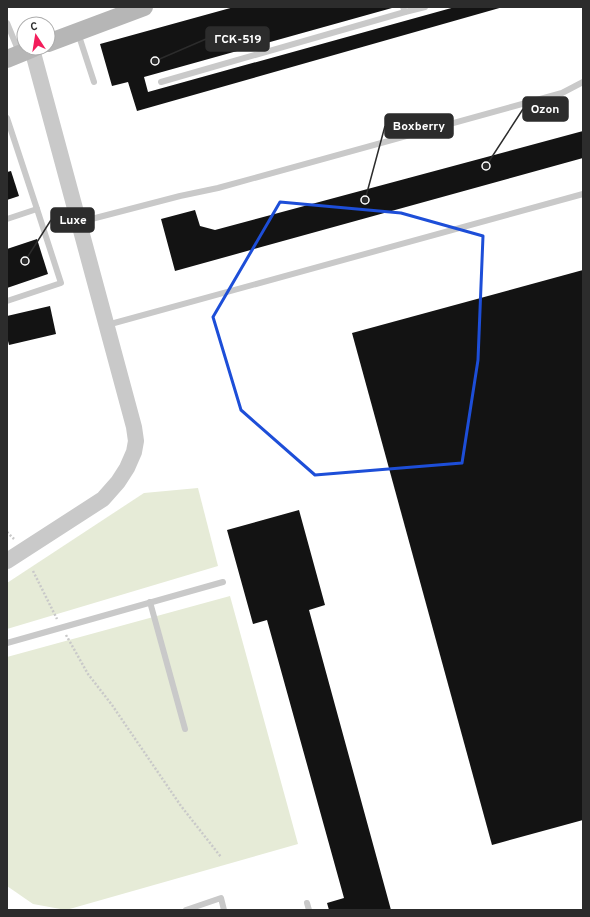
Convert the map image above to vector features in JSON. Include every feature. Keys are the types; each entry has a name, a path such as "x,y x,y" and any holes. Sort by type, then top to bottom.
{"main road":[{"path":"56,39 144,7"}],"street":[{"path":"7,562 103,499 118,482 127,468 134,452 136,441 134,427 39,72 31,56"}],"lane":[{"path":"161,82 404,10 425,7"},
{"path":"7,23 16,35"},
{"path":"77,31 94,82"},
{"path":"79,222 180,196 218,188 562,93 583,82"},
{"path":"7,118 61,283 7,301"},
{"path":"107,325 583,194"},
{"path":"7,219 37,209"},
{"path":"7,643 223,582"},
{"path":"150,602 185,729"},
{"path":"186,910 221,898 224,910"},
{"path":"308,903 309,910"}],"path":[{"path":"7,532 14,540"},
{"path":"33,570 62,628 88,674 112,705 181,806 221,857"}],"highlighted area":[{"path":"280,202 401,213 483,236 478,360 462,463 315,475 241,410 213,317"}],"green space":[{"path":"198,488 218,566 7,629 7,583 144,493"},
{"path":"230,596 298,844 66,910 33,904 7,886 7,657"}],"building":[{"path":"234,7 392,8 144,77 148,92 455,7 503,7 137,111 128,82 112,86 100,44"},
{"path":"583,131 583,158 175,271 161,219 195,210 200,226 215,230"},
{"path":"11,171 19,196 7,200 7,172"},
{"path":"37,239 48,274 7,288 7,249"},
{"path":"583,270 583,820 492,845 352,333"},
{"path":"50,306 56,334 9,345 7,337 7,316"},
{"path":"299,510 325,605 309,610 391,910 329,910 327,903 344,898 267,620 253,624 227,530"}],"place":[{"name":"ГСК-519","path":"155,61"},
{"name":"Ozon","path":"486,166"},
{"name":"Boxberry","path":"365,200"},
{"name":"Luxe","path":"25,261"}]}
